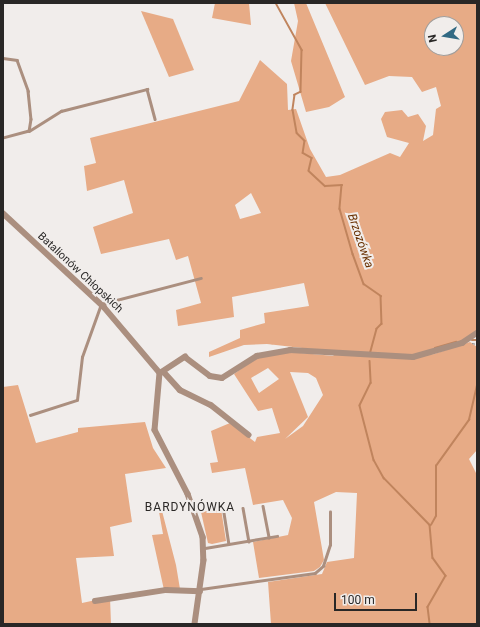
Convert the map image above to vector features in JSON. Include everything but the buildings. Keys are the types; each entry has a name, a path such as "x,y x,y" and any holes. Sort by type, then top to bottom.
{"street":[{"name":"Batalionów Chłopskich","path":"3,213 101,304 180,390 211,405 249,435"},
{"path":"195,624 205,548 193,505 155,430 162,372 185,357 210,376 222,378 257,356 290,350 413,357 462,343 477,333"},
{"path":"95,601 166,590 200,590"}],"lane":[{"path":"3,58 17,60 28,91 29,131"},
{"path":"3,138 29,131 61,111 147,90 155,118"},
{"path":"30,415 77,400 82,357 101,304 201,278"},
{"path":"263,506 269,537"},
{"path":"243,508 249,541"},
{"path":"200,590 315,573 323,566 330,545 330,512"},
{"path":"224,513 229,544"},
{"path":"205,548 277,536"}],"shaded area":[{"path":"215,3 249,3 251,25 212,18"},
{"path":"294,3 306,3 345,97 329,107 306,112 291,61 298,21"},
{"path":"325,3 477,3 477,330 466,340 431,355 470,342 477,347 477,450 469,459 477,475 477,624 271,624 268,582 322,574 327,562 354,558 357,493 336,492 314,502 324,560 320,567 314,571 259,578 253,542 288,535 292,518 283,500 253,505 245,468 212,473 210,463 218,462 211,431 230,423 255,442 257,437 280,433 272,408 258,411 234,374 248,364 258,358 290,352 334,356 329,351 267,344 244,345 209,357 209,352 240,338 240,330 265,323 264,313 309,306 304,283 232,297 234,317 178,326 176,310 201,303 188,256 176,260 169,239 101,254 93,227 133,213 124,180 87,191 84,166 96,163 90,138 239,101 260,60 287,84 288,110 296,109 310,149 326,177 340,175 390,153 400,157 409,143 387,137 381,119 385,112 402,110 408,117 418,114 426,126 423,141 433,135 436,109 441,106 436,87 422,92 412,77 389,76 365,85","holes":["251,193 261,213 240,219 235,205","268,368 279,379 259,393 251,378","290,372 308,373 316,378 323,395 303,426 285,439 308,417"]},
{"path":"141,11 173,19 194,70 169,77"},
{"path":"18,385 36,443 78,432 78,428 145,422 153,448 166,468 125,474 132,522 110,527 114,556 76,558 82,603 110,597 111,624 3,624 3,387"},
{"path":"221,509 226,541 212,544 208,543 201,512"},
{"path":"162,511 176,565 180,589 164,590 152,535 163,534 159,512"}],"waterway":[{"name":"Brzozówka","path":"276,3 302,50 301,92 295,95 293,110 297,133 305,141 303,153 312,158 309,171 325,186 342,185 340,209 353,254 364,284 381,296 382,324 377,329 371,352"},
{"path":"472,340 477,340"},
{"path":"435,348 456,342"},
{"name":"Brzozówka","path":"370,361 371,383 360,406 374,460 384,478 430,525 433,558 446,576 428,607 430,624"},
{"path":"431,525 436,516 436,466 469,420 477,386"}],"district":[{"name":"BARDYNÓWKA","path":"190,508"}]}
